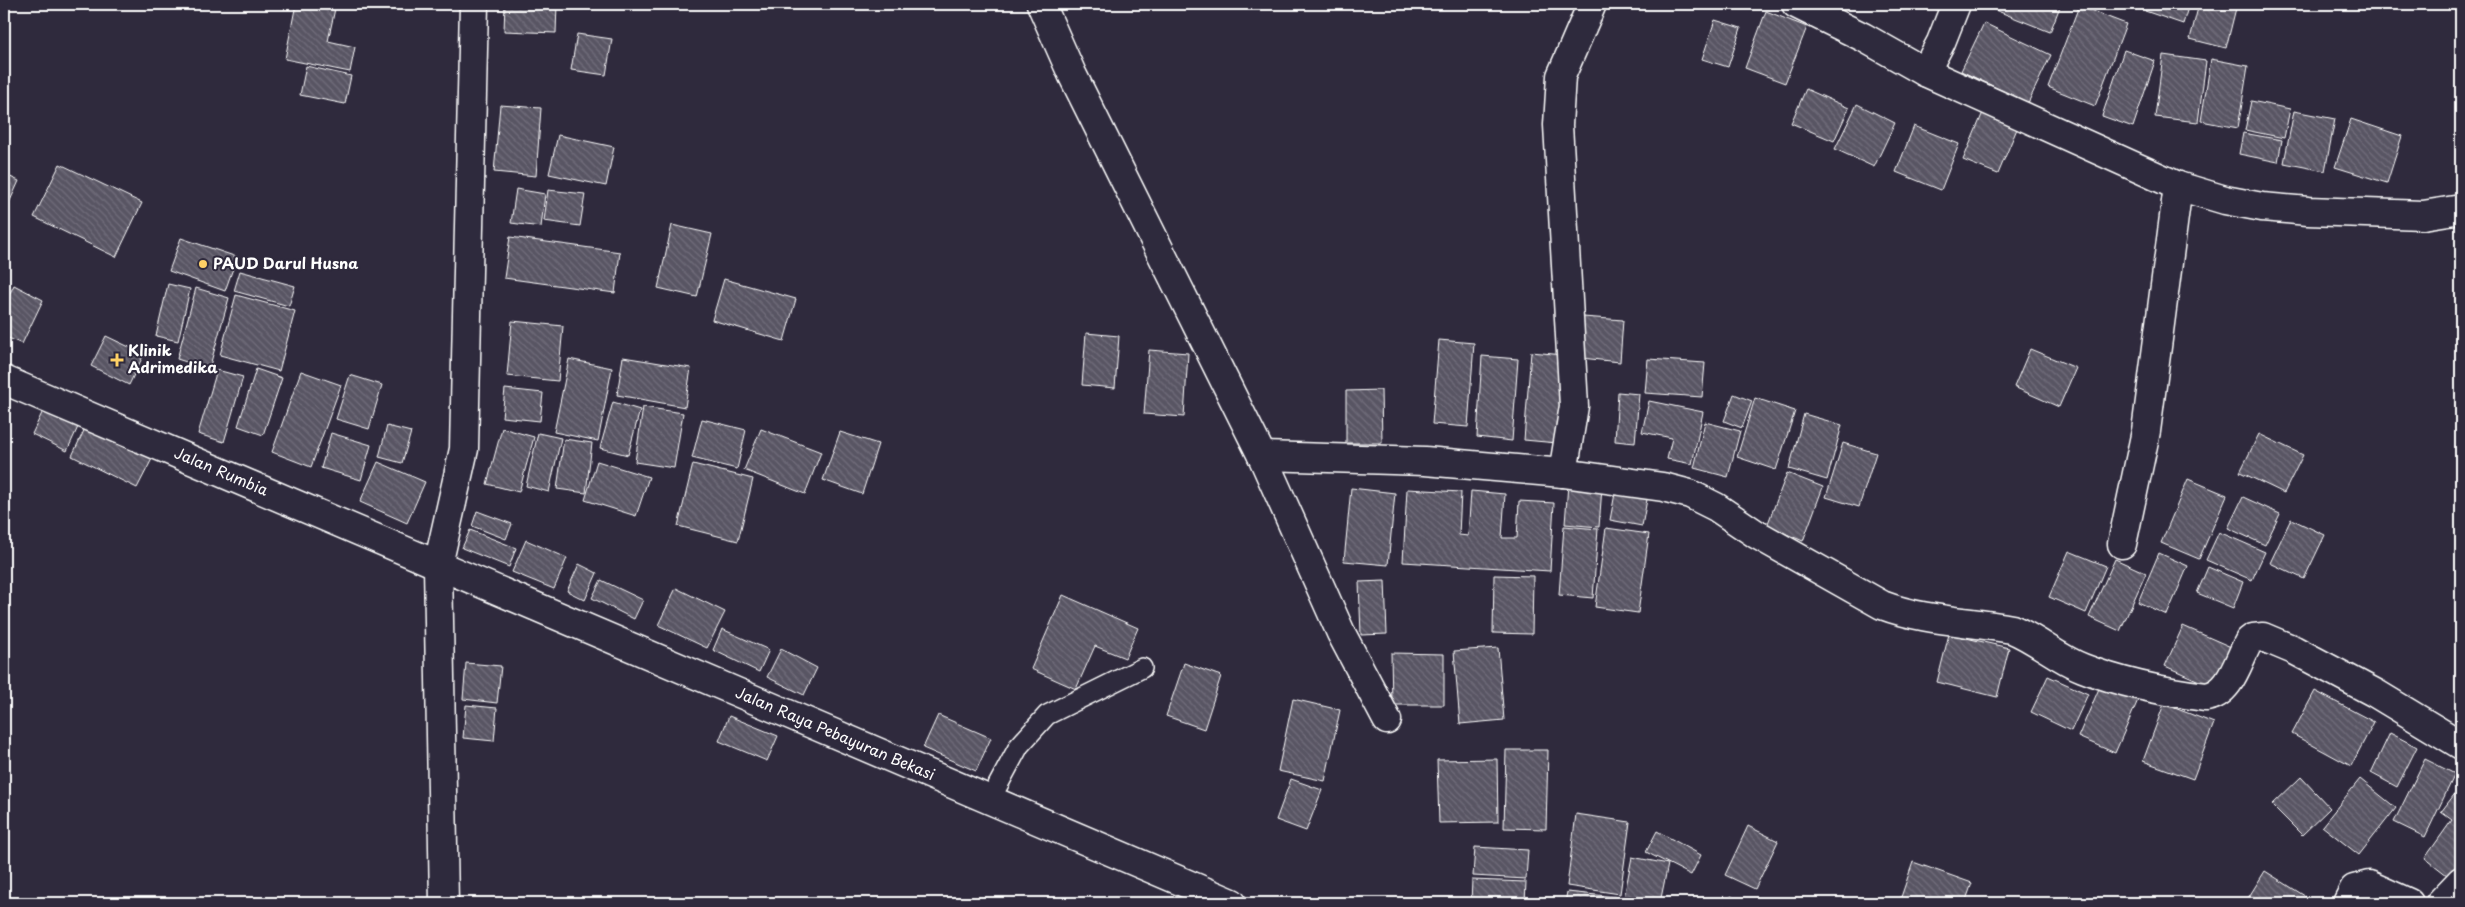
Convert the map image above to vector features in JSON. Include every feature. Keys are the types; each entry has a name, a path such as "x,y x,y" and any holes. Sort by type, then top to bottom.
{"street":[{"path":"444,903 438,565 464,449 474,4"},
{"path":"1041,4 1072,74 1262,456 1341,633 1387,720"},
{"path":"1563,473 1574,406 1558,125 1561,76 1592,4"},
{"path":"1796,4 1863,37 1925,72 2178,186 2225,200 2262,207 2308,211 2406,216 2430,215 2461,209"},
{"path":"1925,72 1941,42 1956,4"},
{"path":"2122,544 2146,431 2178,186"},
{"name":"Jalan Rumbia","path":"4,380 438,565"},
{"path":"1262,456 1425,462 1563,473 1663,487 1690,494 1716,507 1756,534 1882,605 1918,616 2012,629 2024,634 2048,651 2083,668 2134,683 2197,696 2215,696 2225,687 2249,640 2263,638 2294,650 2375,693 2461,746"},
{"name":"Jalan Raya Pebayuran Bekasi","path":"438,565 1232,903"},
{"path":"2440,903 2461,881"},
{"path":"2347,903 2354,889 2362,885 2369,885 2409,903"}],"lane":[{"path":"990,800 1019,746 1047,715 1142,668"}],"building":[{"path":"296,4 336,4 328,41 355,47 350,72 285,59"},
{"path":"357,4 380,4 379,10"},
{"path":"505,4 557,4 556,33 504,31"},
{"path":"1980,4 2061,4 2050,32"},
{"path":"2147,4 2189,4 2183,24 2145,11"},
{"path":"2199,4 2237,4 2226,48 2190,39"},
{"path":"2079,6 2126,24 2095,106 2048,87"},
{"path":"1766,11 1807,27 1785,83 1745,68"},
{"path":"1715,20 1741,28 1728,67 1702,59"},
{"path":"1984,23 2051,55 2028,103 1961,71"},
{"path":"577,34 612,39 606,75 571,70"},
{"path":"2124,50 2155,61 2133,127 2102,116"},
{"path":"2163,55 2206,61 2198,122 2155,117"},
{"path":"2211,59 2248,66 2238,128 2201,121"},
{"path":"306,66 351,76 345,104 300,95"},
{"path":"1806,89 1849,108 1834,141 1791,123"},
{"path":"2251,101 2290,109 2284,138 2245,130"},
{"path":"1857,104 1895,123 1874,167 1835,149"},
{"path":"500,105 541,108 536,176 494,172"},
{"path":"1984,110 2019,124 1998,174 1963,160"},
{"path":"2294,111 2335,119 2325,171 2284,163"},
{"path":"2351,119 2402,136 2387,183 2335,167"},
{"path":"1914,126 1959,144 1941,190 1896,172"},
{"path":"2243,133 2282,140 2278,162 2239,154"},
{"path":"558,135 614,147 606,186 549,174"},
{"path":"60,164 142,203 116,257 34,217"},
{"path":"4,174 19,181 4,214"},
{"path":"516,189 545,194 541,227 511,223"},
{"path":"548,190 585,194 580,226 544,221"},
{"path":"672,225 712,234 697,297 658,288"},
{"path":"510,237 620,252 615,293 504,278"},
{"name":"PAUD Darul Husna","path":"181,238 237,257 225,291 169,271"},
{"path":"240,271 295,286 289,306 234,291"},
{"path":"724,279 796,299 784,341 712,320"},
{"path":"168,284 190,289 178,341 156,336"},
{"path":"14,285 43,300 22,344 4,336 4,305"},
{"path":"196,288 229,298 209,369 177,359"},
{"path":"236,295 295,311 279,371 220,355"},
{"path":"1583,317 1623,320 1620,362 1581,358"},
{"path":"512,321 563,326 558,381 507,376"},
{"path":"1086,333 1119,336 1115,388 1082,385"},
{"name":"Klinik Adrimedika","path":"106,336 144,354 129,385 91,366"},
{"path":"1439,340 1474,343 1468,427 1432,424"},
{"path":"2030,349 2076,368 2059,407 2014,387"},
{"path":"1149,350 1188,353 1184,417 1144,414"},
{"path":"1531,352 1564,355 1557,443 1524,440"},
{"path":"1482,356 1518,359 1512,441 1477,437"},
{"path":"623,357 691,368 685,407 617,395"},
{"path":"569,359 612,368 598,441 554,432"},
{"path":"1648,359 1705,363 1702,397 1645,393"},
{"path":"256,369 282,378 263,435 238,426"},
{"path":"217,370 243,377 224,442 198,434"},
{"path":"301,371 341,385 311,467 272,452"},
{"path":"350,375 382,385 369,429 336,419"},
{"path":"505,389 543,393 540,421 502,417"},
{"path":"1381,390 1382,443 1346,443 1346,391"},
{"path":"1618,392 1639,394 1635,443 1615,441"},
{"path":"1734,394 1752,401 1742,428 1724,421"},
{"path":"1755,398 1795,411 1776,470 1737,457"},
{"path":"1649,401 1703,412 1692,464 1667,459 1672,438 1642,432"},
{"path":"613,402 640,410 628,455 600,448"},
{"path":"643,407 683,413 674,468 635,462"},
{"path":"43,411 78,427 67,451 32,434"},
{"path":"1804,414 1842,425 1827,480 1789,469"},
{"path":"702,419 746,430 737,469 692,458"},
{"path":"88,422 154,455 137,488 72,456"},
{"path":"1705,422 1740,431 1728,477 1694,468"},
{"path":"387,426 411,432 402,463 379,457"},
{"path":"502,428 534,437 519,492 487,484"},
{"path":"761,429 821,452 805,494 744,470"},
{"path":"840,432 878,444 862,494 823,480"},
{"path":"331,433 371,445 361,480 321,468"},
{"path":"538,433 561,438 549,492 526,486"},
{"path":"2259,434 2303,455 2284,493 2240,472"},
{"path":"564,439 592,443 586,493 557,489"},
{"path":"1843,443 1876,453 1859,507 1826,497"},
{"path":"597,461 649,477 636,516 585,500"},
{"path":"378,462 425,482 407,523 360,502"},
{"path":"693,464 753,479 738,541 678,526"},
{"path":"1787,473 1823,487 1803,541 1767,526"},
{"path":"2188,479 2227,495 2199,559 2161,543"},
{"path":"1568,484 1602,487 1599,527 1565,524"},
{"path":"1351,488 1395,493 1388,565 1344,561"},
{"path":"1616,488 1648,494 1642,526 1610,520"},
{"path":"1407,489 1461,492 1459,535 1468,536 1471,491 1505,494 1502,538 1517,538 1519,501 1554,503 1550,571 1403,562"},
{"path":"2243,497 2280,514 2265,545 2228,528"},
{"path":"477,511 512,524 506,539 472,526"},
{"path":"2291,519 2325,535 2304,579 2270,563"},
{"path":"1564,526 1598,529 1593,598 1559,595"},
{"path":"1606,528 1649,534 1638,613 1595,607"},
{"path":"470,530 516,548 509,567 462,548"},
{"path":"2219,532 2265,552 2252,580 2206,560"},
{"path":"526,540 567,558 554,589 512,572"},
{"path":"2069,551 2106,566 2086,613 2049,597"},
{"path":"2159,553 2188,566 2167,615 2138,602"},
{"path":"2115,559 2146,573 2120,631 2089,617"},
{"path":"579,564 597,573 585,600 567,591"},
{"path":"2208,567 2243,582 2233,608 2197,593"},
{"path":"1494,575 1533,576 1532,634 1493,633"},
{"path":"601,580 643,600 634,619 592,598"},
{"path":"1385,581 1387,634 1361,635 1359,582"},
{"path":"676,588 725,612 707,648 658,625"},
{"path":"1063,595 1138,628 1125,658 1095,646 1076,689 1031,669"},
{"path":"2183,626 2231,647 2213,687 2165,666"},
{"path":"722,629 769,650 759,672 713,650"},
{"path":"1949,634 2009,648 1997,697 1937,682"},
{"path":"1498,648 1504,720 1460,724 1454,651"},
{"path":"781,649 817,668 804,695 767,677"},
{"path":"1391,653 1444,654 1444,705 1392,705"},
{"path":"466,663 501,666 497,703 463,699"},
{"path":"1184,663 1221,676 1204,729 1166,716"},
{"path":"2048,676 2088,694 2071,731 2031,712"},
{"path":"2101,684 2138,700 2115,753 2078,737"},
{"path":"2315,691 2374,722 2351,766 2292,734"},
{"path":"1293,699 1340,710 1325,781 1278,771"},
{"path":"2164,704 2214,723 2193,779 2143,761"},
{"path":"466,705 497,708 494,741 463,738"},
{"path":"938,715 991,738 976,771 923,748"},
{"path":"729,716 778,736 767,761 719,741"},
{"path":"2390,733 2417,747 2397,787 2371,773"},
{"path":"1506,750 1548,750 1546,829 1504,828"},
{"path":"1497,759 1498,822 1439,823 1437,760"},
{"path":"2425,759 2455,774 2425,837 2394,822"},
{"path":"2301,777 2330,808 2302,835 2272,805"},
{"path":"1291,779 1322,790 1306,831 1276,820"},
{"path":"2360,779 2396,808 2359,855 2322,826"},
{"path":"2460,787 2461,867 2452,879 2425,858 2452,820 2441,812"},
{"path":"1576,814 1630,822 1620,894 1567,886"},
{"path":"1748,826 1778,841 1755,889 1725,875"},
{"path":"1657,831 1701,855 1691,875 1646,852"},
{"path":"1475,847 1528,850 1526,879 1473,876"},
{"path":"1632,857 1668,864 1660,903 1623,903"},
{"path":"1913,862 1972,883 1965,903 1899,903"},
{"path":"2265,871 2316,903 2245,903"},
{"path":"1472,880 1526,882 1525,903 1471,903"},
{"path":"1567,892 1616,897 1616,903 1565,903"},
{"path":"1731,896 1744,903 1727,903"}],"place":[{"name":"PAUD Darul Husna","path":"203,264"},
{"name":"Klinik Adrimedika","path":"117,360"}]}
